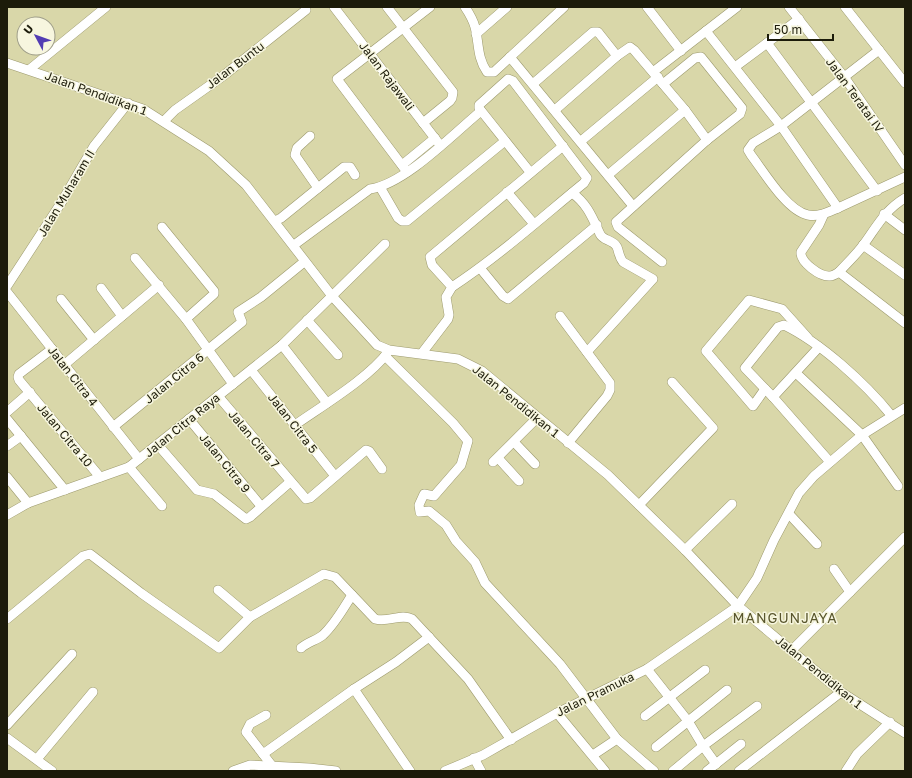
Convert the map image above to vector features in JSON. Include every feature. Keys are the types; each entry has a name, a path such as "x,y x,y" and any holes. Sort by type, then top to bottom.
{"street":[{"path":"30,70 106,7"},
{"name":"Jalan Rajawali","path":"334,7 438,142"},
{"path":"387,7 453,94 450,100 423,123"},
{"path":"405,169 338,82 338,78 430,7"},
{"path":"465,7 474,25 478,50 487,72 494,72 564,7"},
{"path":"476,34 507,7"},
{"path":"581,142 658,78 681,50 737,7"},
{"name":"Jalan Teratai IV","path":"789,7 845,78 905,165"},
{"path":"846,7 905,83"},
{"path":"652,9 681,50"},
{"name":"Jalan Buntu","path":"164,121 175,110 223,76 306,10"},
{"path":"735,67 799,19"},
{"path":"706,30 781,126 838,208"},
{"path":"534,83 593,32 598,32 617,56"},
{"path":"767,43 877,191"},
{"path":"555,110 617,56 628,48 632,48 685,110 707,140"},
{"path":"879,50 845,78 781,126 753,143 750,146 749,153 790,204 799,211 808,215 824,214 905,177"},
{"path":"510,57 534,83 633,206"},
{"path":"658,78 695,58 701,57 741,105 742,110 740,114 707,140 618,220 616,225 662,262"},
{"name":"Jalan Pendidikan 1","path":"7,63 128,103 164,121 209,151 246,185 294,245 304,262 332,296 377,345 387,353 422,353 458,359 482,371 608,475 685,550 738,606 841,692 905,733"},
{"path":"422,353 448,320 449,315 446,297 452,287 480,268 584,183 587,178 511,80 505,81 479,105 481,111 530,172"},
{"name":"Jalan Muharam II","path":"7,286 61,203 94,146 128,103"},
{"path":"608,175 685,110"},
{"path":"294,245 370,188 380,187 481,111"},
{"path":"310,136 297,148 295,154 318,188"},
{"path":"380,187 398,218 402,221 407,221 505,141"},
{"path":"452,287 432,264 430,257 563,146"},
{"path":"275,221 281,218 344,167 350,167 355,175"},
{"path":"507,192 534,224"},
{"path":"572,193 579,199 594,218 603,238 610,239 617,246 620,259 653,279 587,352"},
{"path":"824,214 819,225 801,252 801,256 803,261 823,275 830,276 839,272 864,245 884,214 905,198"},
{"path":"884,214 905,230"},
{"path":"480,268 503,296 508,299 597,225"},
{"path":"162,227 214,291 214,294 186,319"},
{"name":"Jalan Citra Raya","path":"7,515 28,502 129,467 282,345 385,244"},
{"path":"864,245 905,275"},
{"name":"Jalan Citra 6","path":"114,427 208,350 186,319 135,258"},
{"path":"233,384 208,350 242,322 238,312 261,297 304,262"},
{"path":"839,272 905,323"},
{"path":"64,365 159,285"},
{"path":"101,288 122,316"},
{"name":"Jalan Citra 4","path":"7,292 139,459"},
{"path":"61,299 94,340"},
{"path":"765,389 752,406 706,351 749,300 782,309 816,345"},
{"path":"560,316 610,383 610,390 568,443"},
{"path":"307,320 338,355"},
{"path":"830,462 773,397 745,368 778,327 786,326 816,345 876,396 891,415"},
{"path":"282,345 327,403"},
{"path":"773,397 796,372 816,345"},
{"name":"Jalan Citra 10","path":"52,349 18,377 19,380 100,477"},
{"path":"295,426 342,392 387,353 468,441 461,465 434,496 424,494 421,496 419,505 420,512 429,511 446,525 456,541 475,562 485,583 543,645 617,738 654,771"},
{"name":"Jalan Citra 5","path":"251,370 335,476"},
{"path":"796,372 862,435 898,486"},
{"path":"639,504 713,428 672,382"},
{"path":"7,412 30,392"},
{"name":"Jalan Citra 7","path":"218,396 304,498 308,499 335,476"},
{"name":"Jalan Pramuka","path":"446,771 511,740 586,698 647,669 738,606 758,578 799,494 814,476 862,435 891,415 905,408"},
{"path":"520,481 495,460 538,418"},
{"path":"7,419 65,490"},
{"name":"Jalan Citra 9","path":"189,419 261,506"},
{"path":"7,446 21,436"},
{"path":"514,442 536,464"},
{"path":"158,445 199,492 214,494 246,519 290,482"},
{"path":"335,476 367,450 382,469"},
{"path":"129,467 162,506"},
{"path":"7,477 28,502"},
{"path":"685,550 732,504"},
{"path":"789,514 817,544"},
{"path":"792,650 903,542"},
{"path":"7,618 83,556 90,554 124,581 217,647 222,646 250,617 324,574 335,577 376,619 381,621 406,616 409,618 468,679 511,740"},
{"path":"834,569 850,592"},
{"path":"218,590 250,617"},
{"path":"301,648 310,640 323,635 343,610 352,595"},
{"path":"263,754 354,689 396,662 428,636"},
{"path":"7,725 72,654"},
{"path":"647,669 688,721 716,764"},
{"path":"645,716 704,670"},
{"path":"354,689 410,771"},
{"path":"656,747 727,690"},
{"path":"37,759 93,692"},
{"path":"739,771 841,692"},
{"path":"673,771 703,746 757,706"},
{"path":"558,713 604,771"},
{"path":"266,714 250,724 246,732 273,767"},
{"path":"846,771 857,754 890,722"},
{"path":"7,738 52,771"},
{"path":"593,756 617,738"},
{"path":"708,771 741,744"},
{"path":"474,758 481,771"},
{"path":"238,771 250,766 309,768 336,771"}],"district":[{"name":"MANGUNJAYA","path":"785,617"}]}
